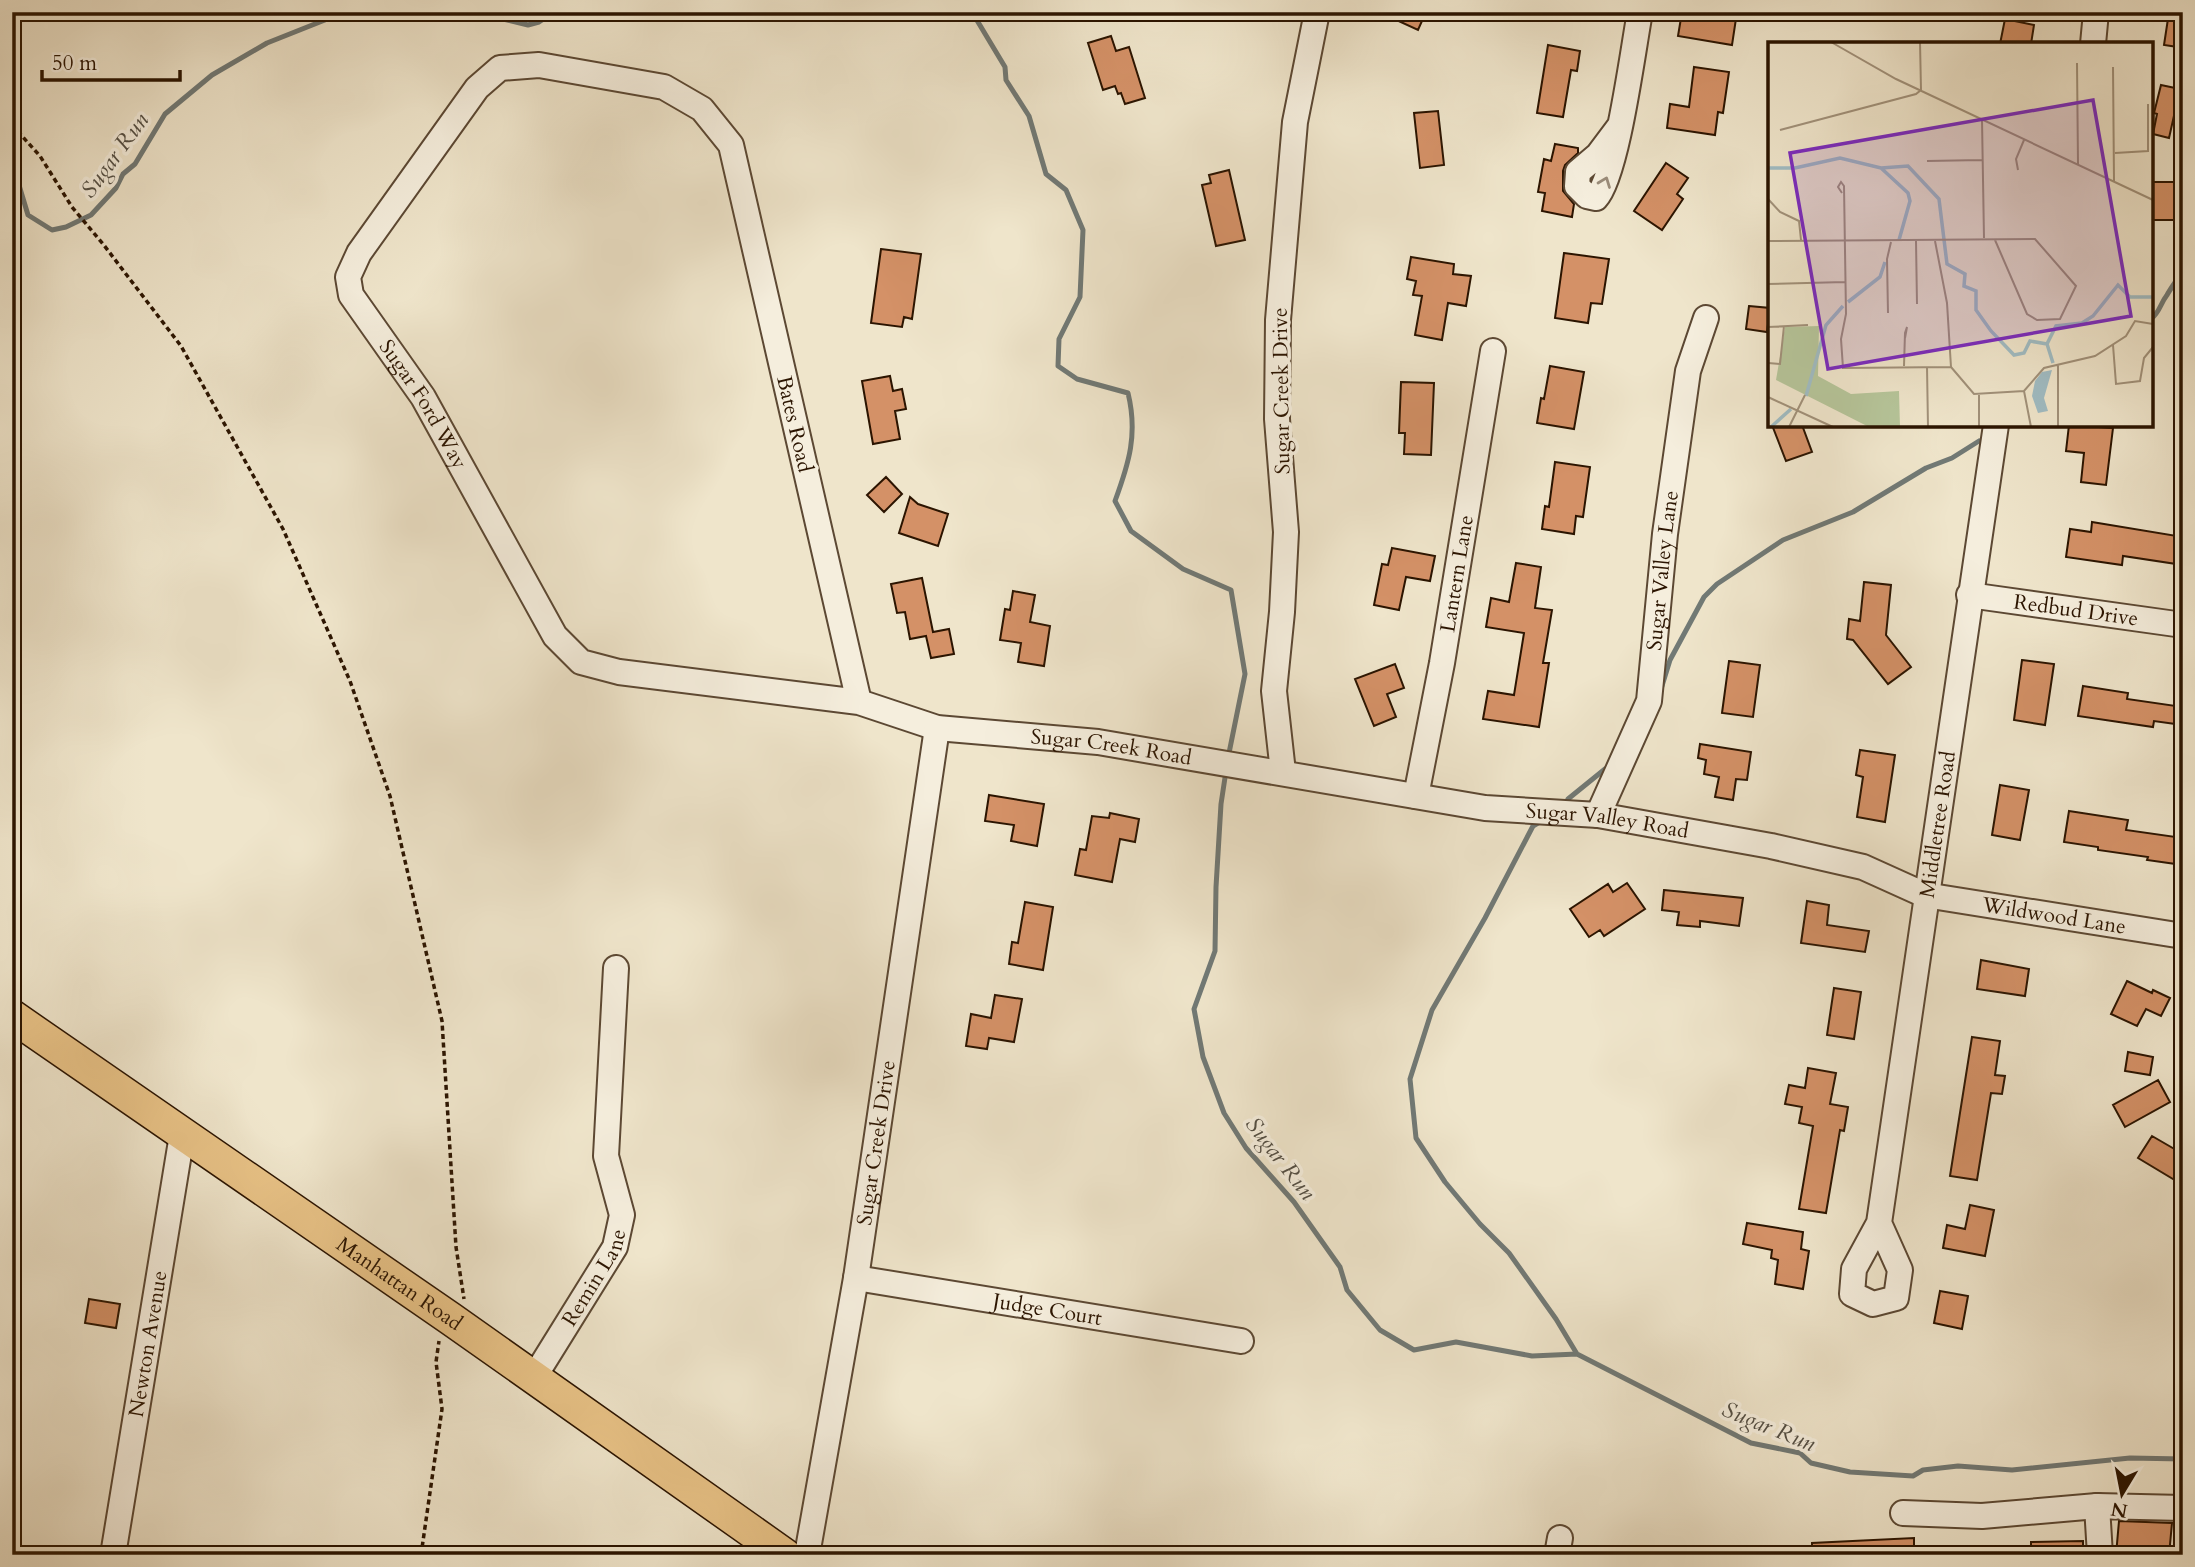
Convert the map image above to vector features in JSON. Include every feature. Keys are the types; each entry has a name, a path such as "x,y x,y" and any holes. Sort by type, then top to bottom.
{"main road":[{"name":"Manhattan Road","path":"12,1016 451,1319 785,1555"}],"street":[{"name":"Sugar Creek Drive","path":"1272,770 1274,691 1286,532 1277,419 1278,320 1295,122 1317,12"},
{"path":"1619,127 1640,12"},
{"path":"2093,42 2096,12"},
{"name":"Sugar Ford Way","path":"731,145 702,109 664,87 539,65 500,68 477,88 359,253 348,277 351,295 423,397 555,636 580,662 619,672 859,702 937,728"},
{"name":"Bates Road","path":"731,145 859,702"},
{"name":"Sugar Valley Lane","path":"1598,815 1649,701 1665,534 1688,371 1706,318"},
{"name":"Lantern Lane","path":"1416,796 1442,663 1493,351"},
{"name":"Middletree Road","path":"1879,1223 1996,427"},
{"name":"Redbud Drive","path":"1969,595 2183,625"},
{"name":"Sugar Creek Drive","path":"807,1555 856,1278 937,728"},
{"name":"Sugar Creek Road","path":"937,728 1098,742 1272,770"},
{"name":"Sugar Valley Road","path":"1272,770 1485,808 1598,815 1771,846 1863,867 1925,895"},
{"name":"Wildwood Lane","path":"1925,895 2183,936"},
{"name":"Remin Lane","path":"533,1379 615,1247 622,1215 606,1157 615,968"},
{"name":"Newton Avenue","path":"113,1555 182,1135"},
{"name":"Judge Court","path":"856,1278 1241,1341"},
{"path":"2097,1506 2100,1555"},
{"path":"1903,1513 1982,1516 2097,1506 2183,1508"}],"path":[{"path":"12,125 40,156 72,207 181,346 283,529 350,681 390,796 442,1021 456,1247 464,1301 440,1335 436,1362 442,1409 421,1555"}],"building":[{"path":"1379,12 1426,12 1418,30"},
{"path":"1682,12 1737,12 1732,45 1678,36"},
{"path":"2169,12 2183,12 2178,47 2164,45"},
{"path":"2005,19 2034,25 2031,42 2000,42"},
{"path":"1111,36 1116,51 1129,47 1145,98 1125,104 1115,86 1103,90 1088,43"},
{"path":"1548,45 1580,51 1577,71 1571,70 1563,117 1537,113"},
{"path":"1694,67 1729,72 1723,113 1718,112 1715,135 1667,128 1670,104 1689,107"},
{"path":"2161,85 2180,89 2169,138 2153,134 2157,114 2154,113"},
{"path":"1438,111 1444,165 1420,168 1414,113"},
{"path":"1555,144 1578,148 1578,153 1565,165 1563,171 1563,191 1574,204 1572,217 1542,211 1545,193 1538,192 1544,159 1551,161"},
{"path":"1666,163 1688,178 1677,194 1683,199 1662,230 1634,211"},
{"path":"1229,170 1245,240 1216,246 1202,185 1211,183 1209,175"},
{"path":"2153,182 2175,182 2175,220 2153,220"},
{"path":"881,249 921,254 912,319 904,317 902,327 871,323"},
{"path":"1564,253 1609,259 1602,304 1591,303 1588,323 1555,318"},
{"path":"1411,257 1454,264 1453,274 1471,276 1466,306 1448,303 1442,340 1415,335 1422,296 1413,295 1416,281 1407,279"},
{"path":"1749,306 1768,308 1767,332 1746,329"},
{"path":"1550,366 1584,372 1574,429 1537,423"},
{"path":"890,376 893,391 902,389 906,409 895,411 900,439 873,444 862,381"},
{"path":"1401,382 1434,383 1431,455 1404,454 1405,433 1399,433"},
{"path":"1773,427 1803,427 1812,452 1786,461"},
{"path":"2069,427 2113,428 2106,485 2081,482 2084,453 2066,451"},
{"path":"1555,462 1590,467 1583,517 1576,516 1574,534 1542,529 1545,506 1549,507"},
{"path":"886,477 902,494 884,512 867,495"},
{"path":"910,497 918,504 948,514 938,546 899,533"},
{"path":"2092,522 2183,537 2183,565 2123,556 2122,565 2066,557 2070,529 2091,532"},
{"path":"1392,548 1435,556 1430,581 1406,577 1399,610 1374,605 1382,564 1388,565"},
{"path":"1516,563 1541,567 1535,608 1552,610 1543,663 1549,663 1539,727 1483,719 1488,691 1514,695 1524,633 1486,627 1491,598 1509,602"},
{"path":"922,578 933,632 949,629 954,654 931,658 926,636 910,639 905,612 897,613 891,584"},
{"path":"1864,582 1891,585 1886,635 1911,667 1888,684 1853,640 1847,639 1849,619 1860,621"},
{"path":"1013,591 1035,595 1030,622 1050,626 1044,666 1018,662 1021,643 1000,640 1005,609 1010,610"},
{"path":"2022,660 2054,664 2045,725 2014,720"},
{"path":"1729,661 1760,665 1753,717 1722,713"},
{"path":"1395,664 1404,688 1387,694 1396,717 1374,726 1355,679"},
{"path":"2083,686 2128,693 2127,699 2183,707 2183,725 2154,721 2153,727 2078,716"},
{"path":"1700,744 1751,752 1747,780 1736,779 1733,800 1715,797 1719,777 1704,774 1706,760 1698,758"},
{"path":"1860,750 1895,755 1885,822 1857,817 1863,777 1856,775"},
{"path":"2000,785 2029,790 2020,840 1992,835"},
{"path":"989,795 1044,804 1037,846 1011,841 1014,825 985,821"},
{"path":"2069,811 2128,820 2126,830 2183,838 2183,865 2064,842"},
{"path":"1110,813 1139,819 1135,842 1120,839 1112,882 1075,875 1080,849 1086,850 1092,816 1109,818"},
{"path":"1627,883 1645,909 1604,936 1600,930 1589,937 1570,909 1608,884 1613,892"},
{"path":"1664,890 1743,898 1739,926 1700,921 1700,927 1677,925 1679,912 1662,910"},
{"path":"1807,901 1829,905 1827,925 1869,931 1865,952 1801,943"},
{"path":"1025,902 1053,907 1043,970 1009,964 1012,942 1018,943"},
{"path":"1981,960 2029,969 2025,996 1977,989"},
{"path":"2127,981 2170,998 2161,1016 2146,1009 2137,1026 2111,1014"},
{"path":"1834,988 1861,992 1854,1039 1827,1035"},
{"path":"995,995 1022,999 1014,1042 989,1038 987,1049 966,1046 971,1014 991,1018"},
{"path":"1972,1037 2000,1041 1995,1075 2005,1076 2002,1094 1991,1093 1977,1180 1950,1176"},
{"path":"2128,1052 2153,1057 2150,1075 2125,1071"},
{"path":"1808,1068 1836,1073 1830,1104 1848,1107 1844,1131 1840,1130 1826,1213 1799,1209 1813,1126 1799,1123 1802,1107 1785,1104 1789,1085 1805,1088"},
{"path":"2158,1080 2170,1102 2125,1127 2113,1105"},
{"path":"2152,1136 2183,1154 2183,1185 2138,1158"},
{"path":"1970,1205 1994,1210 1985,1256 1943,1248 1947,1225 1965,1229"},
{"path":"1747,1223 1803,1232 1801,1249 1809,1251 1803,1289 1775,1284 1778,1260 1771,1258 1772,1250 1743,1244"},
{"path":"1940,1291 1968,1296 1962,1329 1934,1323"},
{"path":"89,1299 120,1304 116,1328 85,1323"},
{"path":"2119,1521 2172,1523 2169,1555 2116,1555"},
{"path":"1914,1538 1914,1555 1812,1555 1812,1543"},
{"path":"2083,1541 2083,1555 2031,1555 2031,1542"}],"waterway":[{"name":"Sugar Run","path":"12,162 28,215 52,230 66,227 91,215 116,188 123,174 135,164 165,114 212,75 267,43 345,12"},
{"name":"Sugar Run","path":"474,12 528,25 539,22 554,12"},
{"name":"Sugar Run","path":"972,12 1005,67 1006,80 1029,116 1046,174 1066,190 1083,230 1080,297 1059,339 1058,366 1077,379 1128,393 1132,435 1115,501 1131,531 1183,569 1231,590 1245,674 1228,758"},
{"path":"2153,317 2183,270"},
{"path":"1661,689 1670,660 1704,597 1717,584 1783,540 1853,512 1926,468 1952,458 1979,441"},
{"path":"1568,799 1605,769"},
{"name":"Sugar Run","path":"1226,771 1221,804 1215,951 1194,1009 1203,1057 1224,1113 1246,1148 1294,1202 1340,1267 1347,1290 1380,1330 1414,1350 1456,1342 1532,1356 1577,1354 1751,1443 1800,1453 1811,1463 1850,1472 1913,1476 1923,1470 1958,1466 2012,1470 2130,1458 2183,1459"},
{"path":"1538,823 1533,826 1485,918 1432,1010 1410,1079 1416,1138 1445,1182 1480,1224 1509,1253 1556,1319 1577,1354"}]}
